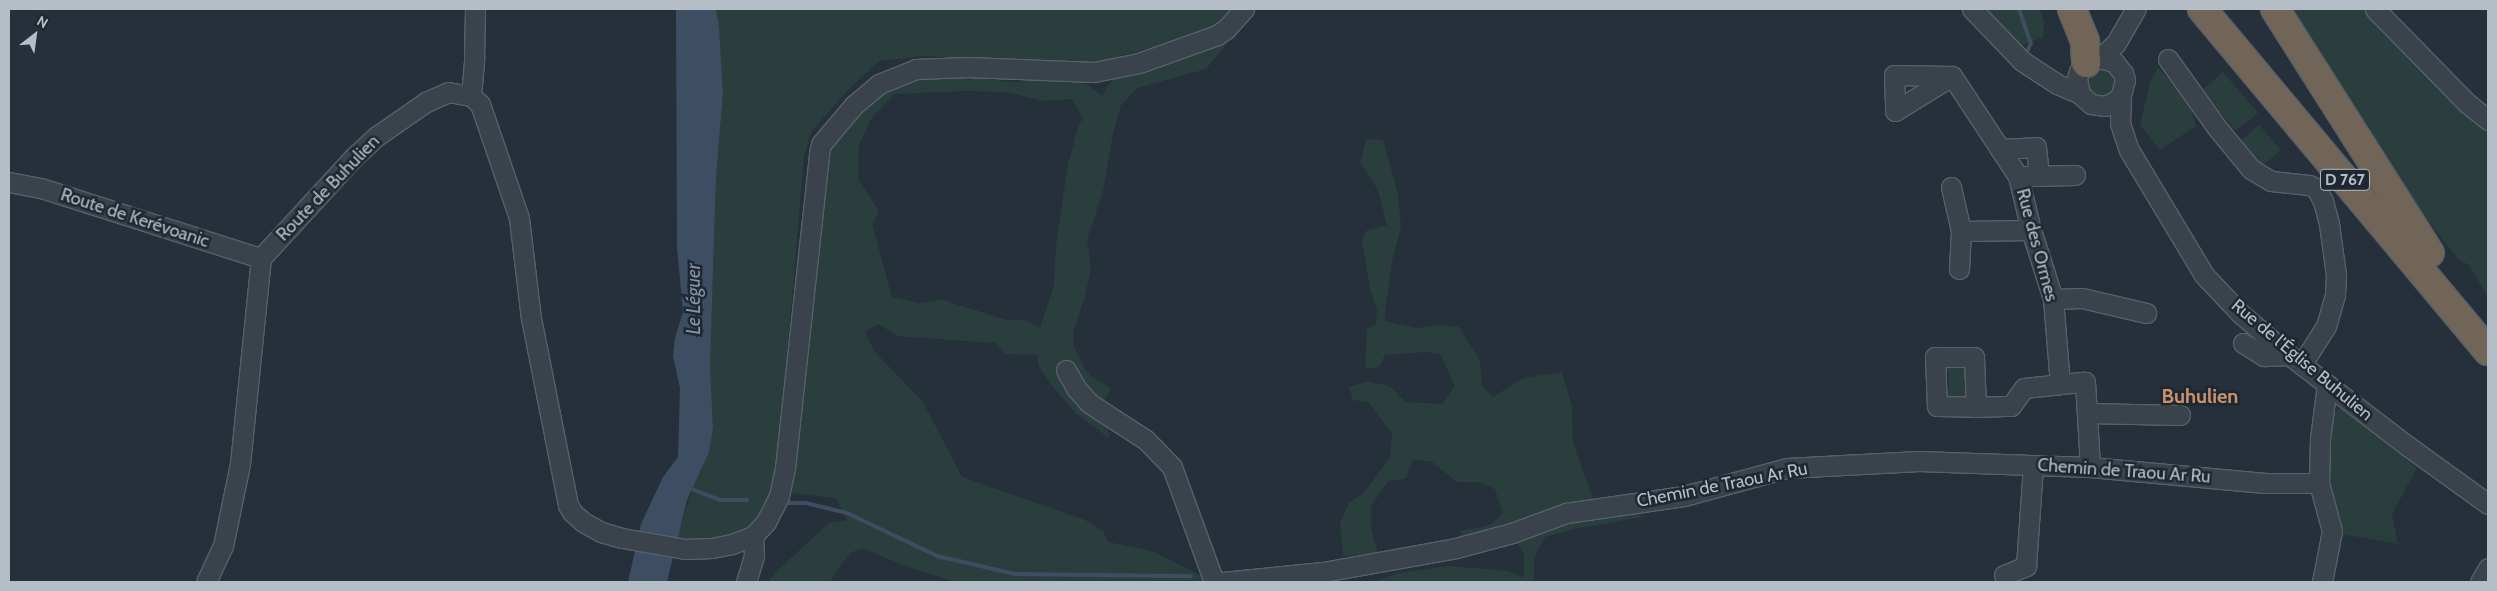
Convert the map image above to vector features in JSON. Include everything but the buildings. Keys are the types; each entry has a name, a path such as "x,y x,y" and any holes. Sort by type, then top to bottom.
{"highway":[{"path":"2072,9 2085,42 2088,64"},
{"name":"D 767","path":"2202,9 2488,351"},
{"name":"D 767","path":"2224,9 2488,322"},
{"name":"D 767","path":"2275,9 2430,253"}],"street":[{"path":"475,9 471,96 480,104 519,218 531,318 568,505 582,522 601,532 622,538 685,549 725,545 752,536 766,522 774,507 785,468 818,153 821,144 854,105 879,84 916,69 968,68 1094,72 1139,63 1217,35 1226,29 1244,9"},
{"name":"Rue de l'Église Buhulien","path":"1972,9 2022,61 2046,77 2086,99 2121,132 2144,177 2204,275 2241,314 2326,384 2488,504"},
{"path":"2046,77 2066,77 2088,64 2123,34 2136,9"},
{"path":"2375,9 2467,103 2488,120"},
{"path":"2123,34 2123,73 2125,80 2121,95 2117,100 2104,106 2086,99 2077,78 2088,64 2114,62 2123,73"},
{"path":"2168,59 2218,129 2251,169 2271,181 2309,184 2316,188 2323,201 2329,224 2336,275 2336,295 2326,326 2295,359 2264,356 2243,343"},
{"name":"Rue des Ormes","path":"1952,76 2018,176 2031,230 2053,299 2060,384"},
{"name":"Route de Buhulien","path":"261,258 352,159 377,136 426,102 448,92 471,96"},
{"name":"Rue de l'Église Buhulien","path":"2121,95 2119,113 2121,132"},
{"path":"2000,149 2036,147 2039,176"},
{"path":"2018,176 2075,175"},
{"name":"Route de Kerévoanic","path":"9,182 41,188 261,258"},
{"path":"1951,187 1961,231 1959,269"},
{"path":"1961,231 2031,230"},
{"path":"206,582 223,546 240,464 261,258"},
{"path":"2053,299 2082,298 2146,313"},
{"path":"1066,370 1076,388 1089,403 1146,440 1172,467 1214,582"},
{"path":"1976,407 2011,406 2024,388 2085,382 2090,467"},
{"path":"2322,582 2332,531 2319,483 2320,440 2326,384"},
{"path":"2086,413 2180,415"},
{"name":"Chemin de Traou Ar Ru","path":"1223,582 1314,574 1456,548 1512,533 1566,513 1684,496 1787,468 1919,460 2090,467 2265,483 2319,483"},
{"path":"2004,575 2026,566 2033,465"},
{"path":"746,582 754,555 752,536"},
{"path":"2480,582 2488,568"}],"shaded area":[{"path":"716,9 1234,9 1229,17 1188,39 1078,65 923,56 879,61 848,90 811,132 804,157 776,485 767,510 740,535 675,543 713,427 710,367 716,177 723,94"},
{"path":"1980,9 2040,9 2044,23 2043,37 2019,47"},
{"path":"2290,9 2365,9 2488,133 2488,297 2469,265 2459,260 2415,205"},
{"path":"1228,42 1206,69 1137,88 1121,105 1113,133 1103,191 1087,240 1091,268 1085,296 1073,332 1074,347 1083,366 1093,378 1111,388 1105,400 1109,438 1076,413 1056,391 1038,365 1038,355 1006,354 995,343 897,336 879,324 865,332 874,351 923,402 962,477 1085,520 1103,531 1108,542 1152,551 1202,576 1202,582 955,582 911,568 861,548 851,553 839,567 830,582 768,582 777,571 829,523 847,520 836,498 789,493 801,425 803,369 827,149 848,124 878,96 902,81 968,77 1012,82 1056,80 1086,84 1102,96 1114,77 1179,60 1202,48","holes":["966,91 1006,92 1043,101 1072,99 1083,119 1079,124 1068,164 1056,246 1054,285 1040,328 1025,320 1007,320 942,300 920,303 892,297 872,224 879,211 858,179 859,145 872,117 895,94"]},
{"path":"2101,68 2111,72 2115,82 2111,92 2101,96 2091,92 2087,82 2091,72"},
{"path":"2158,68 2188,100 2196,126 2160,150 2140,125 2151,79"},
{"path":"2223,72 2258,113 2236,131 2202,90"},
{"path":"2259,125 2281,150 2259,169 2237,144"},
{"path":"1367,139 1383,140 1398,194 1401,227 1392,261 1384,321 1417,328 1441,325 1459,327 1480,360 1482,386 1493,397 1523,378 1562,372 1572,406 1573,443 1593,499 1616,496 1642,517 1574,529 1545,537 1534,558 1534,582 1373,582 1399,573 1449,566 1508,571 1524,578 1524,555 1506,524 1459,539 1461,531 1490,525 1503,514 1495,489 1478,482 1457,482 1431,461 1413,460 1405,479 1388,481 1371,506 1371,529 1378,553 1343,556 1340,524 1349,503 1364,493 1390,457 1392,433 1368,402 1353,400 1349,387 1368,381 1389,386 1406,402 1442,404 1455,386 1440,354 1426,352 1385,355 1379,367 1365,369 1367,329 1376,324 1377,309 1370,289 1362,241 1366,231 1387,225 1378,190 1360,162"},
{"path":"1966,362 1970,397 1945,402 1940,391 1949,391 1949,372 1939,369 1946,363"},
{"path":"2341,408 2417,468 2392,514 2398,544 2342,534 2327,477 2329,415"}],"water":[{"name":"Le Léguer","path":"676,9 716,9 719,28 723,94 716,177 710,367 713,427 709,452 687,500 667,582 628,582 641,524 663,477 678,457 680,388 673,356 675,338 683,312 677,247"}],"waterway":[{"path":"2019,9 2031,43 2027,52"},
{"path":"689,488 720,500 747,500"},
{"path":"789,503 806,503 847,513 937,556 1015,574 1191,576"}],"district":[{"name":"Buhulien","path":"2200,396"}]}
